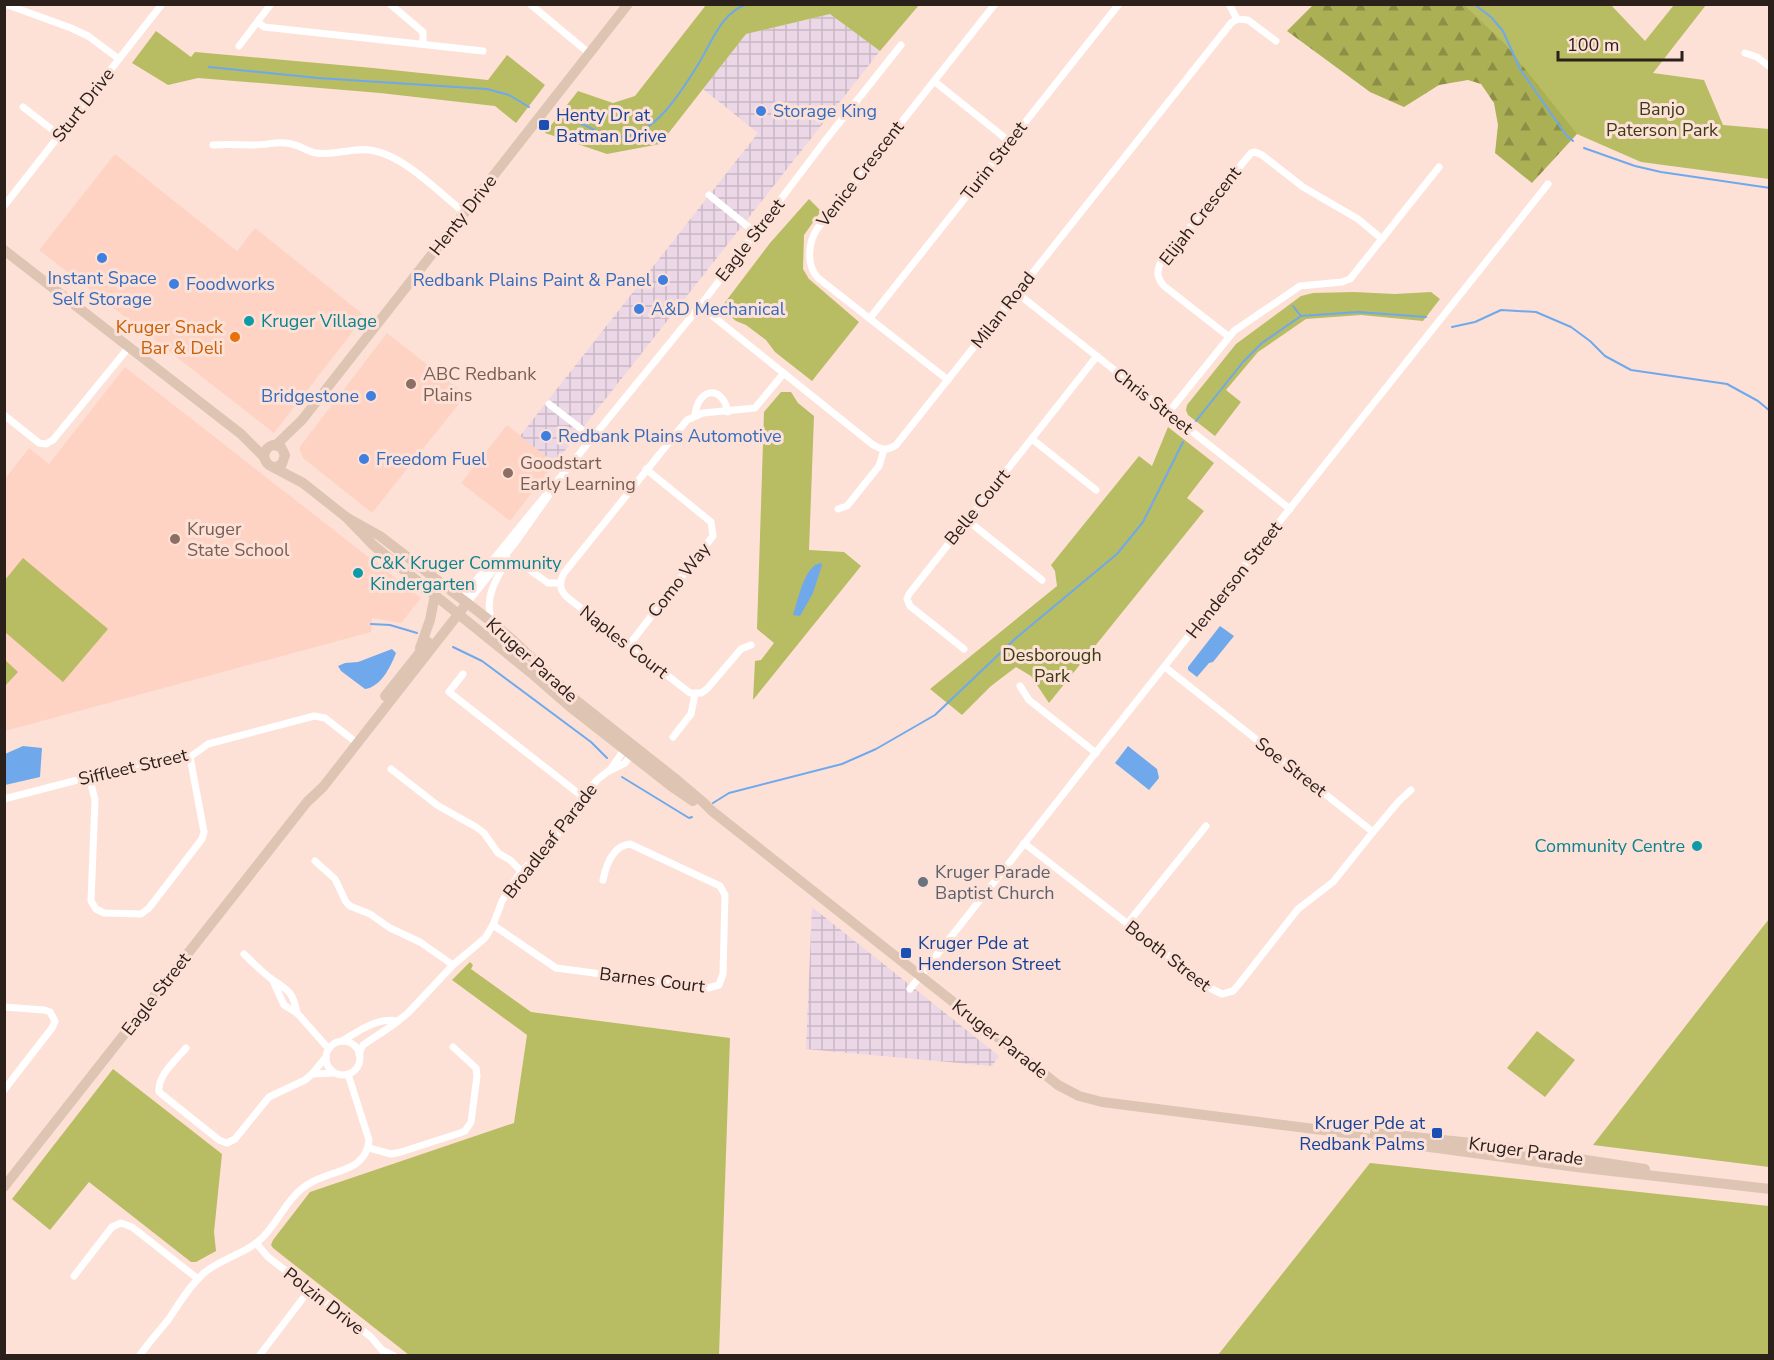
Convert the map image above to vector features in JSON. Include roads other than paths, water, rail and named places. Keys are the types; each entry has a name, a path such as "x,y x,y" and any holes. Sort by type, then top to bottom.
{"street":[{"path":"5,4 88,36 119,59"},
{"name":"Sturt Drive","path":"4,206 162,4"},
{"path":"239,46 271,4"},
{"path":"390,4 423,32 423,44"},
{"path":"530,4 590,54"},
{"name":"Henty Drive","path":"264,457 265,451 279,450 628,4"},
{"name":"Venice Crescent","path":"948,380 813,273 810,262 811,240 816,229 995,4"},
{"name":"Turin Street","path":"870,318 1119,4"},
{"path":"1229,4 1237,19 1248,20 1276,41"},
{"name":"Milan Road","path":"884,450 896,445 1228,26 1237,19"},
{"path":"258,22 264,27 483,51"},
{"name":"Eagle Street","path":"4,1187 456,612 521,524 552,490 700,306 824,142 901,45"},
{"path":"1745,53 1757,57 1770,67"},
{"path":"934,81 1010,142"},
{"path":"23,107 59,135"},
{"path":"213,144 256,145 274,142 296,145 306,151 316,153 338,154 360,150 376,151 405,165 465,213"},
{"name":"Elijah Crescent","path":"1228,336 1164,286 1158,270 1160,264 1251,153 1262,154 1303,187 1358,219 1382,239"},
{"path":"1168,413 1228,336 1299,286 1342,282 1350,279 1439,167"},
{"name":"Henderson Street","path":"910,989 1548,184"},
{"path":"709,195 756,233"},
{"path":"4,250 241,434 264,457"},
{"name":"Chris Street","path":"1017,292 1290,509"},
{"path":"700,306 872,444 884,450 879,466 847,506 838,509"},
{"path":"4,415 39,443 46,444 53,440 129,347"},
{"name":"Belle Court","path":"964,649 914,610 907,599 912,589 1097,356"},
{"path":"527,568 548,583 560,583 564,573 678,429 695,415 754,408 784,373"},
{"path":"695,415 699,399 708,392 722,398 728,411"},
{"path":"549,404 593,438"},
{"path":"241,434 279,450 282,464 276,467"},
{"path":"1032,439 1096,490"},
{"name":"Kruger Parade","path":"279,450 303,483"},
{"name":"Kruger Parade","path":"264,457 269,465 303,483 346,517 373,545 456,612 630,749 703,802 1058,1085 1079,1096 1102,1102 1346,1133 1364,1138 1552,1164 1770,1189"},
{"name":"Como Way","path":"629,645 713,536 711,522 646,469"},
{"name":"Eagle Street","path":"464,601 516,543 552,490"},
{"name":"Kruger Parade","path":"346,517 380,536 493,623 630,749"},
{"path":"967,520 1042,580"},
{"path":"493,623 488,611 489,601 497,577 516,543"},
{"name":"Naples Court","path":"560,583 563,594 684,689 695,694"},
{"path":"418,654 430,620 435,595"},
{"name":"Eagle Street","path":"354,741 418,654 456,612"},
{"path":"673,737 691,714 695,694 707,689 741,649 751,645"},
{"name":"Soe Street","path":"1165,667 1373,832"},
{"path":"463,674 449,692 583,796"},
{"path":"1020,686 1029,700 1095,753"},
{"name":"Siffleet Street","path":"4,799 170,756 190,757 208,744 314,716 325,718 354,741"},
{"name":"Broadleaf Parade","path":"359,1054 369,1039 398,1021 418,1004 453,965 485,938 493,925 502,901 521,871 542,854 597,780 610,770 625,763 630,749"},
{"path":"89,776 94,800 91,901 96,909 104,913 141,914 150,908 202,839 204,832 190,757"},
{"path":"391,769 437,805 476,827 498,853 510,860 521,871"},
{"path":"1373,832 1411,790"},
{"path":"1127,924 1206,826"},
{"name":"Booth Street","path":"1024,843 1210,988 1227,994 1239,984 1298,909 1339,876 1373,832"},
{"name":"Barnes Court","path":"493,925 556,968 708,988 719,985 723,974 725,895 720,886 630,844 620,847 614,853 606,867 603,880"},
{"path":"315,861 335,879 350,906 370,914 390,928 420,942 453,965"},
{"path":"244,954 273,981 283,985 290,992 297,1013 327,1053 328,1067 334,1073"},
{"path":"273,981 284,1005 297,1013"},
{"path":"4,1007 44,1010 50,1012 55,1021 4,1090"},
{"path":"186,1048 161,1079 159,1092 223,1142 231,1142 269,1097 300,1083 312,1074 334,1044 378,1022 398,1021"},
{"path":"312,1074 348,1074 357,1067 359,1054 353,1045 342,1042"},
{"path":"369,1148 391,1154 401,1152 460,1133 468,1127 471,1122 476,1088 476,1068 453,1047"},
{"path":"139,1356 198,1279 212,1267 263,1238 304,1187 317,1179 356,1166 361,1161 369,1148 368,1134 348,1074"},
{"path":"74,1276 112,1227 121,1223 132,1227 198,1279"},
{"name":"Polzin Drive","path":"256,1243 268,1257 370,1337 380,1353 394,1356"},
{"path":"259,1356 310,1289"}],"water":[{"path":"821,563 813,593 800,616 793,615 806,577 815,565"},
{"path":"1220,626 1234,636 1213,662 1209,663 1197,677 1188,670 1188,667"},
{"path":"392,649 396,653 388,670 381,680 365,689 341,671 338,666 358,662"},
{"path":"23,746 42,748 40,777 5,785 5,754"},
{"path":"1128,746 1157,769 1159,778 1149,790 1115,763"}],"waterway":[{"path":"561,115 612,136 621,137 634,134 646,128 657,120 676,98 724,21 739,8 748,4"},
{"path":"1474,4 1491,17 1503,31 1520,69 1566,135 1573,141"},
{"path":"209,67 318,78 487,89 509,95 529,107"},
{"path":"1584,148 1635,166 1661,172 1770,188"},
{"path":"1293,306 1301,316"},
{"path":"1452,327 1475,322 1501,310 1536,312 1571,327 1605,356 1631,370 1727,384 1758,401 1770,411"},
{"path":"1196,421 1243,362 1262,343 1301,316 1358,312 1426,317"},
{"path":"713,803 729,793 842,764 876,749 935,715 1016,638 1117,554 1143,522 1183,442"},
{"path":"371,624 390,625 417,633"},
{"path":"453,647 482,661 591,742 607,758"},
{"path":"622,777 689,818 692,817"}],"place":[{"name":"Storage King","path":"761,111"},
{"name":"Henty Dr at Batman Drive","path":"544,125"},
{"name":"Instant Space Self Storage","path":"102,258"},
{"name":"Redbank Plains Paint & Panel","path":"663,280"},
{"name":"Foodworks","path":"174,284"},
{"name":"A&D Mechanical","path":"639,309"},
{"name":"Kruger Village","path":"249,321"},
{"name":"Kruger Snack Bar & Deli","path":"235,337"},
{"name":"ABC Redbank Plains","path":"411,384"},
{"name":"Bridgestone","path":"371,396"},
{"name":"Redbank Plains Automotive","path":"546,436"},
{"name":"Freedom Fuel","path":"364,459"},
{"name":"Goodstart Early Learning","path":"508,473"},
{"name":"Kruger State School","path":"175,539"},
{"name":"C&K Kruger Community Kindergarten","path":"358,573"},
{"name":"Community Centre","path":"1697,846"},
{"name":"Kruger Parade Baptist Church","path":"923,882"},
{"name":"Kruger Pde at Henderson Street","path":"906,953"},
{"name":"Kruger Pde at Redbank Palms","path":"1437,1133"}],"park label":[{"name":"Banjo Paterson Park","path":"1662,119"},
{"name":"Desborough Park","path":"1052,665"}]}
